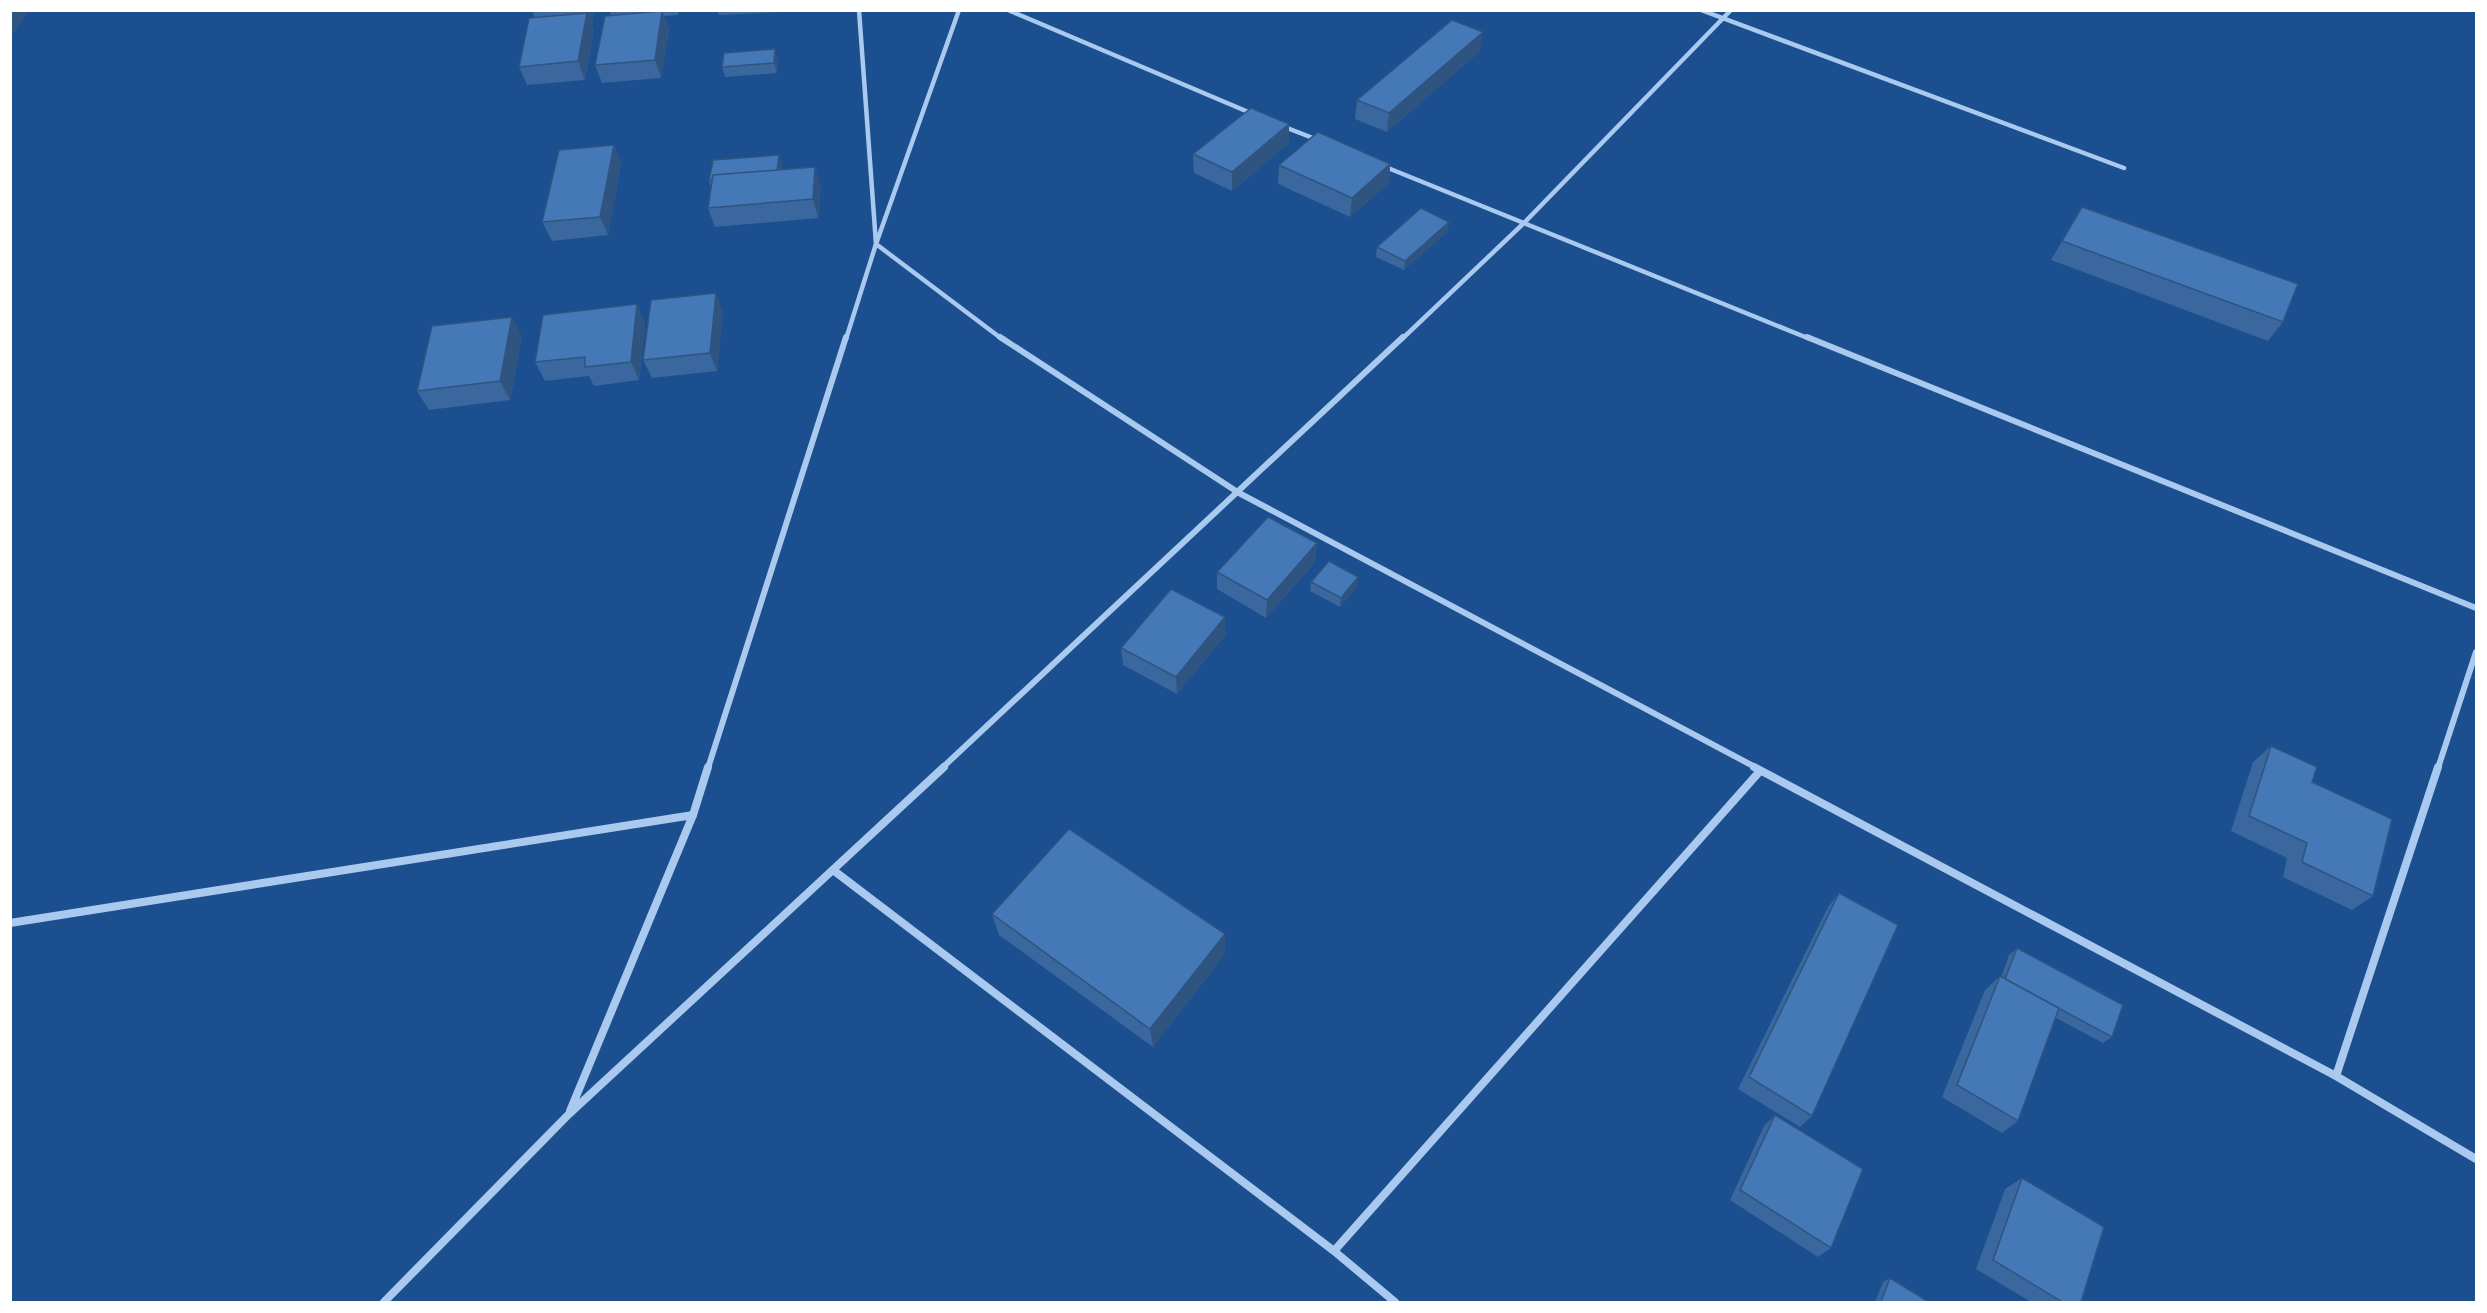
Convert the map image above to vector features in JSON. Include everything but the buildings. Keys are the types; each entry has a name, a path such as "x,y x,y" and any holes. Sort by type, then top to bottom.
{"street":[{"path":"859,10 876,244 1002,339 1239,493 2336,1076 2476,1159"},
{"path":"569,1114 693,815 876,244 959,10"},
{"path":"1008,10 1262,117"},
{"path":"1701,10 2124,168"},
{"path":"384,1302 569,1114 1239,493 1525,222 1731,10"},
{"path":"1273,122 1328,144"},
{"path":"1371,161 2476,608"},
{"path":"2336,1076 2476,652"},
{"path":"1334,1251 1760,771"},
{"path":"10,923 693,815"},
{"path":"833,870 1334,1251 1395,1302"}]}
